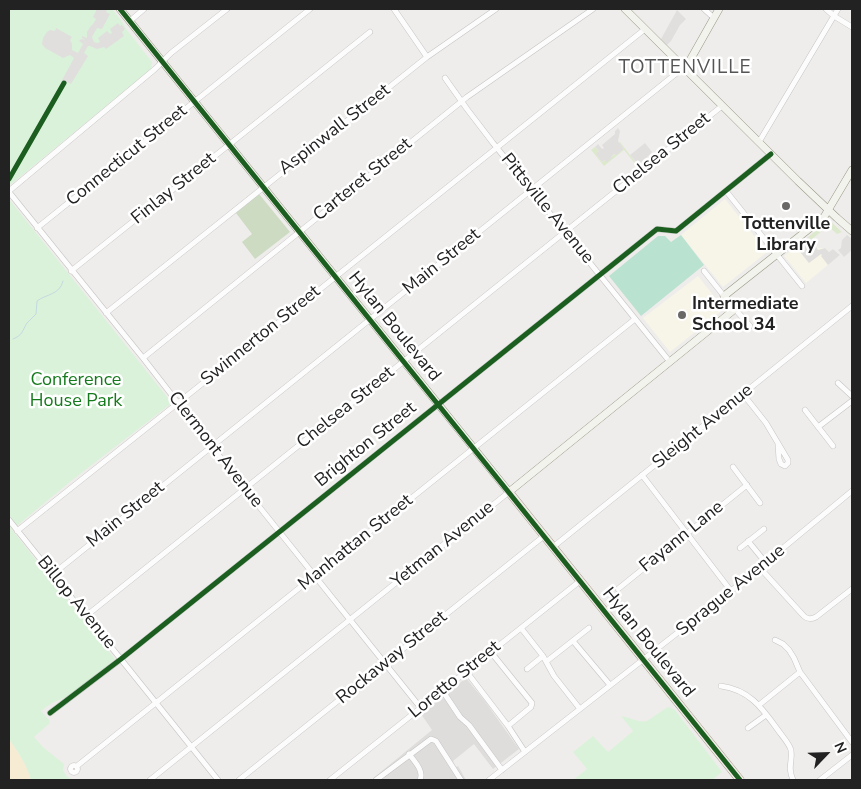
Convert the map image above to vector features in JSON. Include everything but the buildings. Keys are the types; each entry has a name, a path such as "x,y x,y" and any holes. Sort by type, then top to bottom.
{"main road":[{"name":"Hylan Boulevard","path":"509,492 740,780"}],"street":[{"name":"Hylan Boulevard","path":"120,9 509,492"},
{"path":"130,21 144,9"},
{"path":"9,191 227,9"},
{"name":"Connecticut Street","path":"37,228 310,9"},
{"name":"Aspinwall Street","path":"106,314 427,57 496,9"},
{"name":"Carteret Street","path":"143,358 462,101 591,9"},
{"path":"625,9 632,12 645,29 683,68 828,210 852,231"},
{"path":"704,9 714,18"},
{"name":"Main Street","path":"53,574 683,68 689,62 719,9"},
{"path":"826,9 852,27"},
{"path":"759,142 838,9"},
{"path":"397,10 427,57"},
{"name":"Swinnerton Street","path":"17,530 178,404 645,29"},
{"name":"Finlay Street","path":"71,271 370,32"},
{"name":"Pittsville Avenue","path":"445,78 496,147 670,362"},
{"name":"Chelsea Street","path":"86,616 722,106"},
{"name":"Brighton Street","path":"50,713 657,229 676,231 771,154"},
{"path":"724,296 822,218 852,170"},
{"name":"Clermont Avenue","path":"9,191 420,707"},
{"path":"726,191 802,286"},
{"path":"704,272 750,326"},
{"name":"Sleight Avenue","path":"553,547 852,306"},
{"name":"Yetman Avenue","path":"150,780 735,309"},
{"name":"Manhattan Street","path":"77,766 636,319"},
{"path":"838,383 852,396"},
{"path":"743,394 763,419 778,444"},
{"path":"818,427 852,401"},
{"path":"805,410 833,446"},
{"path":"733,467 760,503"},
{"path":"642,476 731,591"},
{"name":"Fayann Lane","path":"618,589 747,485"},
{"name":"Sprague Avenue","path":"489,780 760,568 852,491"},
{"name":"Billop Avenue","path":"9,520 218,780"},
{"path":"740,548 764,529"},
{"name":"Rockaway Street","path":"239,780 544,536"},
{"path":"748,542 766,563"},
{"path":"760,568 808,619 815,618 852,589"},
{"name":"Loretto Street","path":"330,780 580,581"},
{"path":"521,628 543,656 554,676 580,709"},
{"path":"546,661 589,628"},
{"path":"775,640 789,650 800,672 852,742"},
{"path":"572,641 610,685"},
{"path":"490,651 532,702 532,705 508,726"},
{"path":"527,669 543,656"},
{"path":"466,671 508,726 525,752"},
{"path":"759,705 800,672"},
{"path":"721,686 741,691 759,705 790,746 789,767 793,780"},
{"path":"442,690 460,717 469,725 502,770"},
{"path":"748,728 766,715"},
{"path":"376,780 429,739 434,739 461,780"},
{"path":"409,754 422,774 420,780"},
{"path":"820,780 852,755"}],"shaded area":[{"path":"97,9 105,9 110,14 102,29 97,28 92,37 94,42 100,42 98,38 107,31 110,34 112,33 110,29 118,23 125,29 122,32 124,36 106,49 104,47 97,49 88,46 84,53 88,56 71,84 67,82 65,84 61,82 74,58 70,55 63,58 45,48 42,44 43,38 47,32 50,30 55,31 56,28 72,37 70,40 72,50 78,53 83,44 79,41 81,39 85,40 82,36 87,38 87,32 96,19 93,17"},
{"path":"677,10 686,19 667,45 661,39"},
{"path":"618,128 620,131 618,141 624,149 613,155 607,162 605,160 602,162 596,154 599,151 595,147 598,144 602,149 604,148 602,145 615,134"},
{"path":"645,143 652,152 638,164 630,155"},
{"path":"725,199 767,252 723,287 681,235"},
{"path":"847,235 852,239 852,250 844,257 838,250 841,248 842,240"},
{"path":"808,237 818,248 825,248 829,252 833,249 840,255 806,283 784,256"},
{"path":"808,237 818,250 825,248 829,252 833,249 840,255 828,265 821,254 809,263 796,247 799,244 800,246"},
{"name":"Intermediate School 34","path":"698,276 720,304 720,312 670,352 643,318"},
{"path":"466,678 519,749 493,769 474,744 453,761 466,780 370,780 432,730 421,714"}],"green space":[{"path":"9,9 112,9 152,62 151,69 9,186"},
{"path":"620,142 637,164 643,161 637,166 624,150 604,166 591,150 595,147 599,151 597,155 602,162 624,149"},
{"path":"259,194 290,232 255,259 242,242 252,234 236,213"},
{"name":"Conference House Park","path":"9,199 172,403 71,481 12,530 115,659 71,695 52,703 41,711 50,721 34,737 64,764 63,770 67,777 81,780 31,780 25,764 9,739"},
{"path":"829,220 842,232 837,234 828,226 811,240 808,237"},
{"path":"681,235 704,265 641,316 609,276 658,236 665,236 671,242"},
{"path":"669,707 675,710 722,772 712,780 573,780 587,769 573,752 593,736 608,752 633,731 621,716 638,721 647,721"}],"sand":[{"path":"9,739 25,764 31,780 9,780"}],"waterway":[{"path":"13,339 21,334 27,323 36,314 37,301 56,292 63,281"}],"cycle path":[{"path":"120,9 740,780"},
{"path":"9,179 64,83"},
{"path":"50,713 121,659 657,229 676,231 771,154"}],"place":[{"name":"Tottenville Library","path":"786,206"},
{"name":"Intermediate School 34","path":"682,315"}],"district":[{"name":"TOTTENVILLE","path":"685,68"}]}
